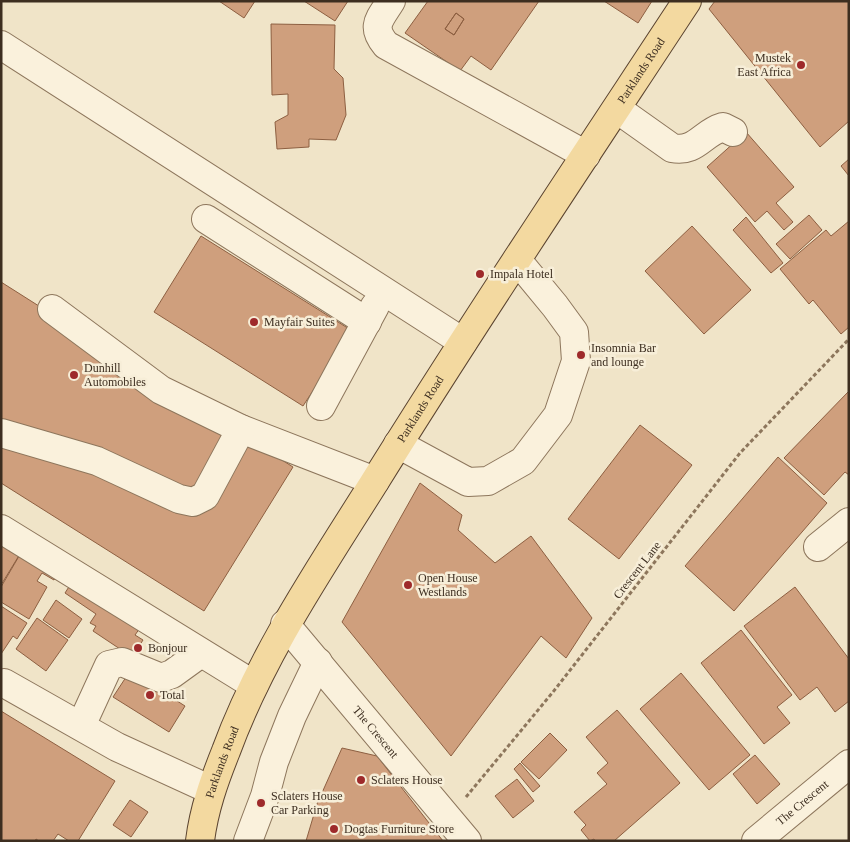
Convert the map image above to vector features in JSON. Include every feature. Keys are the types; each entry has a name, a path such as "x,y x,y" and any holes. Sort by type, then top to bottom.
{"main road":[{"name":"Parklands Road","path":"200,841 211,790 240,712 285,624 463,342 688,1"}],"street":[{"path":"391,1 377,23 378,36 386,45 586,155"},
{"path":"1,44 463,342"},
{"path":"617,109 672,148 682,150 692,147 714,130 723,127 733,132"},
{"path":"206,219 367,322"},
{"path":"398,444 468,482 488,481 524,461 558,415 576,361 574,332 517,260"},
{"path":"321,406 384,291"},
{"path":"52,309 161,390 241,429 375,481"},
{"path":"1,433 97,460 179,499 193,502 205,496 241,429"},
{"path":"818,547 849,522"},
{"path":"1,529 254,685"},
{"name":"The Crescent","path":"285,624 467,841"},
{"path":"81,726 109,665 122,662 161,678 172,674 201,653"},
{"path":"248,841 265,796 274,762 292,716 318,662"},
{"path":"4,683 117,747 211,790"},
{"name":"The Crescent","path":"756,841 849,764"}],"path":[{"name":"Crescent Lane","path":"448,819 553,692 740,453 849,338"}],"building":[{"path":"219,1 255,1 244,18"},
{"path":"304,1 348,1 335,21"},
{"path":"428,1 539,1 491,70 471,56 460,71 405,33","holes":["456,13 464,19 454,35 445,29"]},
{"path":"604,1 652,1 638,23"},
{"name":"Mustek East Africa","path":"715,1 849,1 849,121 820,147 709,9"},
{"path":"456,13 464,19 454,35 445,29"},
{"path":"271,24 335,25 334,69 343,78 346,115 336,140 309,139 309,147 277,149 275,122 288,115 288,94 272,95"},
{"path":"746,132 794,187 776,203 793,222 784,230 767,211 755,222 707,167"},
{"path":"849,159 849,176 841,166"},
{"path":"809,215 822,230 790,259 776,244"},
{"path":"746,217 783,263 771,273 733,230"},
{"path":"849,221 849,327 841,334 813,300 809,304 780,269 826,230 831,236"},
{"path":"692,226 751,290 704,334 645,271"},
{"name":"Mayfair Suites","path":"201,236 354,332 327,388 318,383 303,406 154,312"},
{"name":"Dunhill Automobiles","path":"1,282 293,467 204,611 1,483"},
{"path":"849,391 849,475 845,472 824,495 784,458"},
{"path":"640,425 692,465 619,559 568,519"},
{"path":"778,457 827,503 734,611 685,566"},
{"path":"420,483 462,515 458,530 495,563 531,536 592,618 566,658 541,636 451,756 342,622"},
{"path":"1,537 23,549 1,585"},
{"path":"22,551 59,573 54,580 42,573 37,581 47,587 29,619 1,602 1,587"},
{"path":"72,582 140,628 135,635 143,640 132,657 93,631 96,626 90,623 96,614 65,593"},
{"path":"795,587 849,659 849,701 835,712 817,687 800,700 744,626"},
{"path":"56,600 82,619 69,638 43,620"},
{"path":"1,606 27,623 17,639 13,636 1,654"},
{"path":"37,618 68,640 46,671 16,649"},
{"path":"741,630 792,695 777,707 790,723 764,744 701,663"},
{"path":"130,671 185,706 169,732 113,697"},
{"path":"681,673 750,755 709,790 640,709"},
{"path":"617,710 680,783 614,841 595,841 594,839 590,841 581,830 586,825 574,812 607,784 597,773 608,763 586,737"},
{"path":"1,711 115,781 78,841 69,841 58,834 53,841 39,841 36,839 35,841 1,841"},
{"path":"550,733 567,750 539,779 521,762"},
{"name":"Sclaters House","path":"342,748 377,756 443,841 306,841 317,804"},
{"path":"755,755 780,784 757,804 733,774"},
{"path":"520,763 540,786 533,792 514,769"},
{"path":"517,779 534,801 513,818 495,796"},
{"path":"130,800 148,812 131,837 113,825"}],"place":[{"name":"Mustek East Africa","path":"801,65"},
{"name":"Impala Hotel","path":"480,274"},
{"name":"Mayfair Suites","path":"254,322"},
{"name":"Insomnia Bar and lounge","path":"581,355"},
{"name":"Dunhill Automobiles","path":"74,375"},
{"name":"Open House Westlands","path":"408,585"},
{"name":"Bonjour","path":"138,648"},
{"name":"Total","path":"150,695"},
{"name":"Sclaters House","path":"361,780"},
{"name":"Sclaters House Car Parking","path":"261,803"},
{"name":"Dogtas Furniture Store","path":"334,829"}]}
